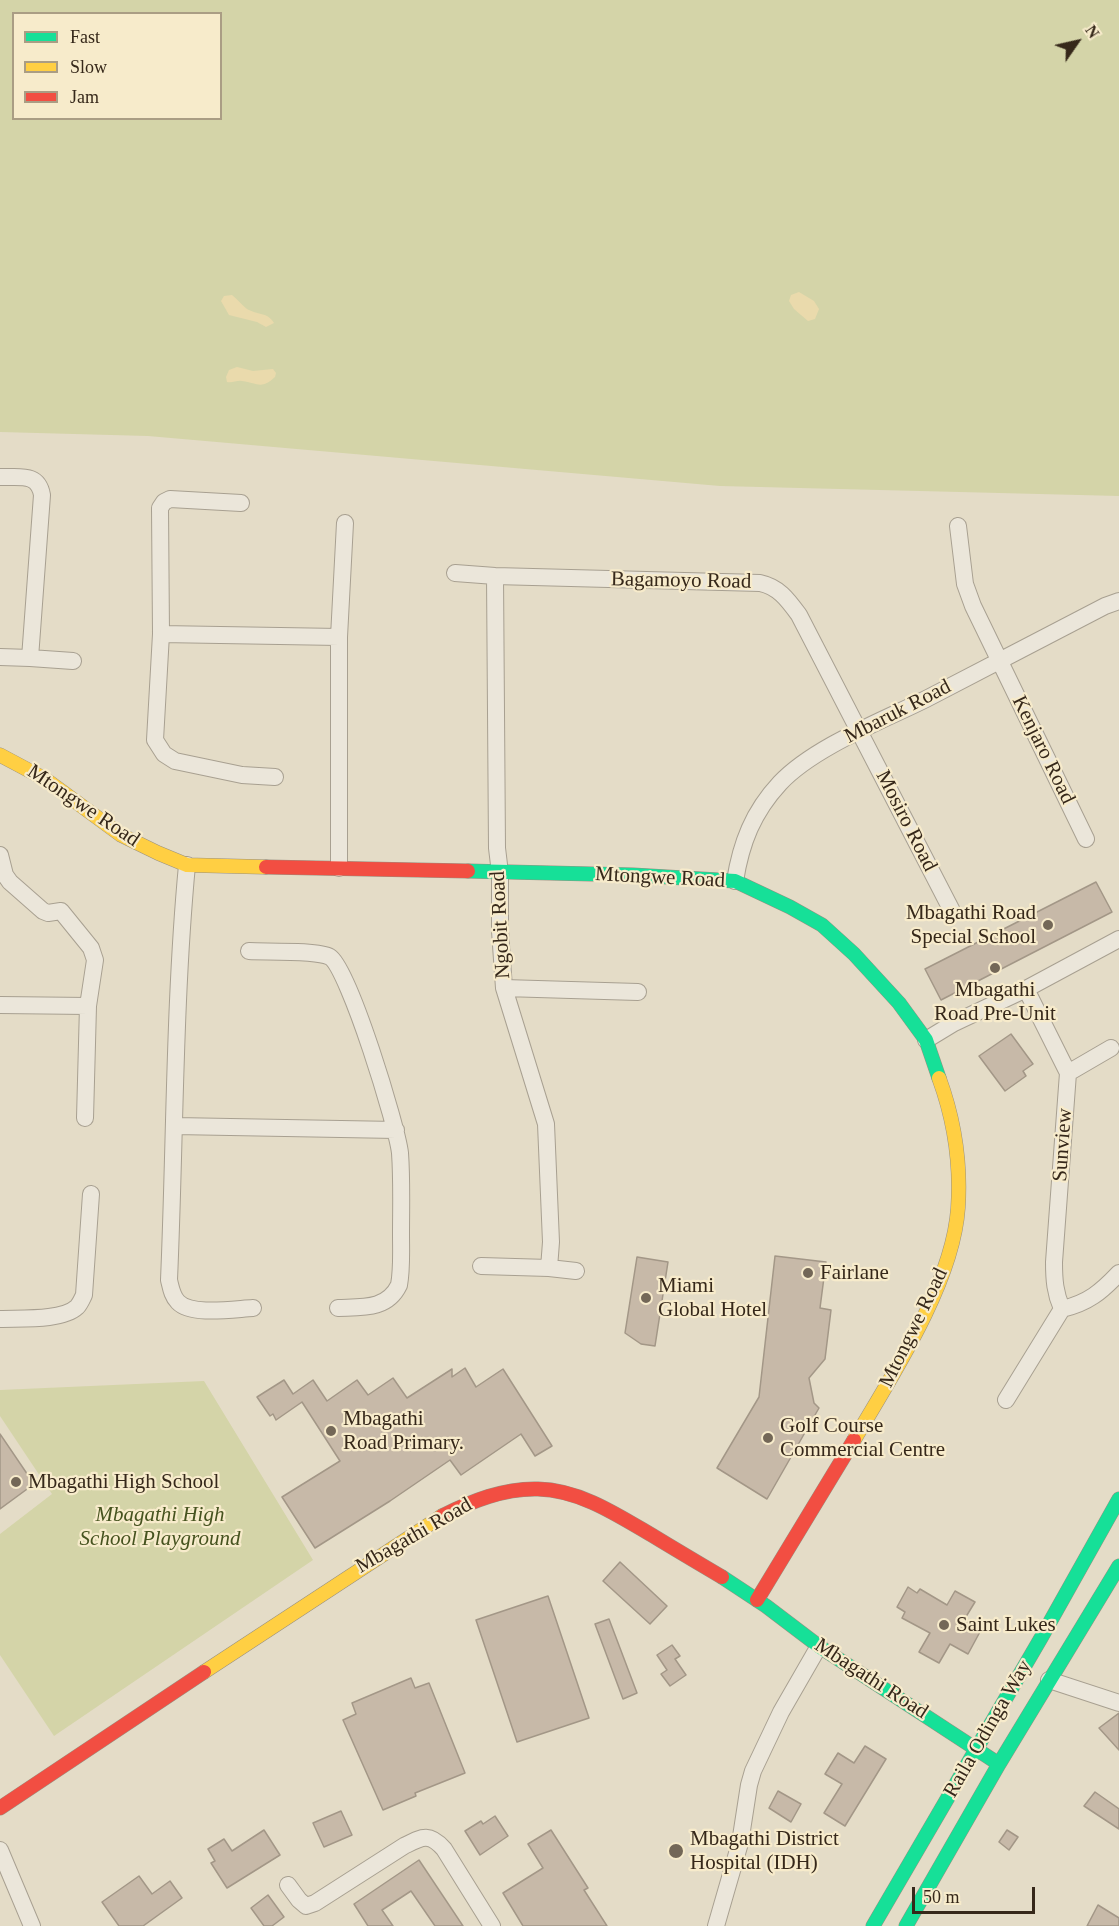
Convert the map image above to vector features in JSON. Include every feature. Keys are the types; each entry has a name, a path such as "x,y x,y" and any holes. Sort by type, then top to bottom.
{"street":[{"path":"0,477 32,478 38,482 42,495 30,658"},
{"path":"242,503 170,500 164,502 160,508 160,634 155,740 164,754 175,761 242,775 275,777"},
{"path":"339,868 339,637 345,523"},
{"name":"Kenjaro Road","path":"958,526 965,584 998,661 1011,683 1086,839"},
{"name":"Bagamoyo Road","path":"455,573 770,585 785,595 799,615 859,731"},
{"name":"Ngobit Road","path":"495,576 497,848 504,988 546,1124 550,1218 549,1268"},
{"name":"Mbaruk Road","path":"735,881 743,842 761,808 780,783 819,753 1105,606 1119,602"},
{"path":"160,634 339,637"},
{"path":"0,657 73,662"},
{"name":"Mosiro Road","path":"859,731 952,911"},
{"name":"Mtongwe Road","path":"0,755 35,771 113,830 148,849 188,865 633,875 735,881 822,925 875,974 926,1040 944,1091 954,1131 958,1172 958,1210 949,1254 931,1302 896,1370 757,1600"},
{"path":"0,855 5,875 10,882 43,911 48,913 62,911 91,948 95,960 88,1006 85,1118"},
{"path":"188,865 181,926 177,1011 169,1280 173,1294 180,1304 193,1310 253,1308"},
{"path":"926,1040 954,1023 1119,939"},
{"path":"249,951 314,954 329,957 339,966 362,1024 396,1130 402,1188 399,1286 391,1298 374,1306 338,1308"},
{"path":"504,988 638,992"},
{"path":"1026,988 1068,1073 1111,1048"},
{"path":"0,1005 88,1006"},
{"name":"Sunview","path":"1062,1309 1056,1297 1054,1262 1068,1073"},
{"path":"175,1126 396,1130"},
{"path":"0,1319 48,1317 70,1312 79,1306 84,1295 91,1194"},
{"path":"480,1266 576,1271"},
{"path":"1006,1400 1062,1309 1085,1302 1102,1291 1119,1273"},
{"name":"Mbagathi Road","path":"0,1808 427,1524 454,1508 496,1492 530,1489 556,1491 602,1506 757,1600 819,1646 999,1764"},
{"name":"Raila Odinga Way","path":"873,1926 1119,1499"},
{"name":"Raila Odinga Way","path":"906,1926 999,1764 1119,1566"},
{"path":"716,1926 740,1843 753,1771 781,1712 819,1646"},
{"path":"1049,1680 1119,1703"},
{"path":"288,1885 306,1906 315,1903 404,1846 420,1838 429,1837 437,1841 444,1849 492,1926"},
{"path":"0,1851 32,1926"}],"green space":[{"path":"0,0 1119,0 1119,496 720,486 148,436 0,432"},
{"name":"Mbagathi High School Playground","path":"204,1381 313,1560 54,1736 0,1655 0,1534 52,1494 0,1416 0,1390"}],"sand":[{"path":"799,292 814,301 819,309 815,319 808,321 794,309 789,301 791,295"},
{"path":"232,295 247,309 265,315 274,323 266,327 257,322 229,315 221,301 224,296"},
{"path":"237,367 253,371 273,369 276,373 275,377 263,385 240,381 227,382 226,377 229,370"}],"building":[{"path":"1096,882 1112,912 941,1000 925,969"},
{"path":"1011,1034 1033,1064 1023,1071 1026,1076 1005,1091 979,1056"},
{"path":"775,1256 826,1262 820,1308 831,1310 825,1359 809,1378 814,1403 819,1408 767,1499 717,1468 759,1397"},
{"name":"Miami Global Hotel","path":"637,1257 668,1262 655,1346 641,1344 625,1333"},
{"path":"465,1368 476,1387 503,1369 552,1446 535,1456 521,1434 461,1475 450,1460 315,1548 282,1497 340,1461 302,1402 276,1420 273,1414 270,1416 257,1397 284,1380 293,1394 313,1380 327,1401 357,1380 368,1395 393,1378 407,1398 452,1369 452,1377"},
{"name":"Mbagathi High School","path":"0,1434 34,1484 0,1509"},
{"path":"620,1562 667,1606 650,1624 603,1581"},
{"name":"Saint Lukes","path":"908,1587 917,1593 920,1589 947,1605 955,1591 975,1602 964,1620 981,1630 968,1654 950,1644 939,1663 919,1652 930,1633 902,1618 905,1612 897,1607"},
{"path":"548,1596 589,1718 517,1742 476,1620"},
{"path":"609,1619 637,1693 623,1699 595,1624"},
{"path":"672,1645 680,1656 675,1659 686,1675 670,1686 661,1674 667,1670 657,1655"},
{"path":"411,1678 415,1688 429,1683 465,1773 415,1793 416,1796 383,1810 343,1720 356,1714 352,1703"},
{"path":"1119,1713 1119,1750 1099,1728"},
{"path":"865,1746 886,1759 845,1826 824,1813 842,1784 825,1774 838,1753 854,1763"},
{"path":"778,1791 801,1804 791,1822 769,1808"},
{"path":"1095,1792 1119,1809 1119,1829 1084,1806"},
{"path":"341,1811 352,1835 324,1847 313,1823"},
{"path":"495,1816 508,1836 480,1855 465,1831"},
{"path":"264,1830 280,1855 227,1888 211,1863 215,1861 208,1849 224,1839 232,1851"},
{"path":"551,1830 588,1888 584,1890 607,1926 523,1926 503,1893 543,1868 528,1844"},
{"path":"1007,1830 1018,1837 1009,1850 999,1842"},
{"path":"419,1860 463,1926 435,1926 411,1891 382,1910 393,1926 368,1926 354,1904"},
{"path":"139,1876 152,1894 170,1881 182,1898 143,1926 119,1926 102,1902"},
{"path":"268,1895 284,1917 272,1926 264,1926 251,1908"},
{"path":"1098,1905 1119,1918 1119,1926 1087,1926"}],"traffic: fast":[{"path":"468,871 633,875 735,881 822,925 854,954 899,1003 926,1040 939,1078"},
{"path":"873,1926 1041,1638 1119,1499"},
{"path":"906,1926 999,1764 1119,1566"},
{"path":"722,1577 766,1606 820,1647 999,1764"}],"traffic: slow":[{"path":"0,755 45,779 121,835 158,853 187,865 266,867"},
{"path":"854,1440 918,1328 945,1267 954,1237 959,1191 957,1158 949,1109 939,1078"},
{"path":"204,1672 442,1516"}],"traffic: jam":[{"path":"266,867 468,871"},
{"path":"757,1600 854,1440"},
{"path":"442,1516 465,1505 501,1493 525,1489 554,1490 584,1499 613,1513 722,1577"},
{"path":"0,1808 204,1672"}],"place":[{"name":"Mbagathi Road Special School","path":"1048,925"},
{"name":"Mbagathi Road Pre-Unit","path":"995,968"},
{"name":"Fairlane","path":"808,1273"},
{"name":"Miami Global Hotel","path":"646,1298"},
{"name":"Mbagathi Road Primary.","path":"331,1431"},
{"name":"Golf Course Commercial Centre","path":"768,1438"},
{"name":"Mbagathi High School","path":"16,1482"},
{"name":"Saint Lukes","path":"944,1625"},
{"name":"Mbagathi District Hospital (IDH)","path":"676,1851"}]}
